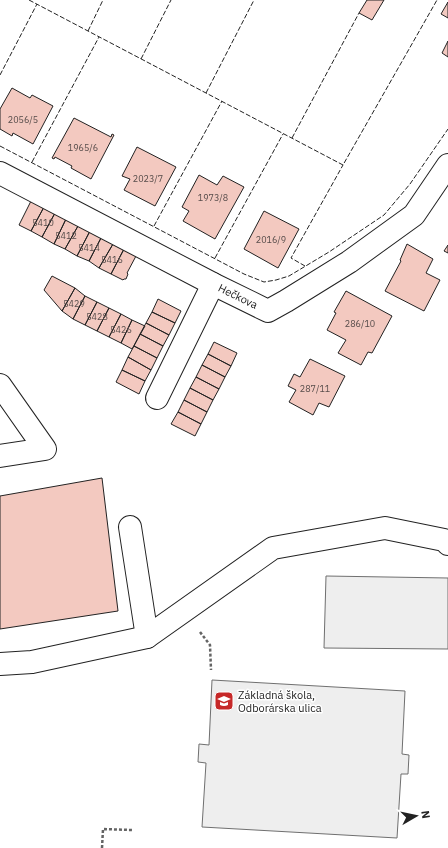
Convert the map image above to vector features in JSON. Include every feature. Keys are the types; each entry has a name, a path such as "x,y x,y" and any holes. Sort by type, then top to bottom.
{"street":[{"name":"Hečkova","path":"0,173 268,311 349,262 414,215 448,165"},
{"path":"157,398 213,284"},
{"path":"0,385 45,449 0,456"},
{"path":"130,527 147,637"},
{"path":"0,664 32,662 147,637 272,548 385,528 444,540 448,544"}],"path":[{"path":"184,611 210,645 211,670"},
{"path":"102,848 103,829 132,830"}],"shaded area":[{"path":"326,576 448,578 448,649 324,648"},
{"path":"212,680 405,691 402,754 409,755 408,774 401,774 397,838 202,827 206,763 198,762 199,744 209,745"}],"building":[{"path":"367,0 384,0 372,20 359,13"},
{"path":"448,2 448,18 441,14"},
{"path":"448,41 448,57 442,53"},
{"path":"12,88 30,98 32,95 53,106 33,144 13,133 12,136 0,129 0,109"},
{"path":"74,118 111,137 112,134 114,135 91,179 71,168 72,166 55,157 54,159 52,158"},
{"path":"137,147 176,167 155,206 124,190 130,179 122,176"},
{"path":"199,175 217,185 223,176 244,187 215,239 183,221 189,211 182,207"},
{"path":"31,201 44,207 31,231 19,225"},
{"path":"44,207 55,213 42,237 31,231"},
{"path":"264,211 299,229 278,268 244,249"},
{"path":"55,213 66,219 54,244 42,237"},
{"path":"66,219 78,226 65,249 54,244"},
{"path":"78,226 90,231 77,256 65,249"},
{"path":"90,231 101,238 89,261 77,256"},
{"path":"101,238 113,244 99,268 89,261"},
{"path":"113,244 124,249 111,274 99,268"},
{"path":"407,244 433,259 426,273 440,280 424,311 385,291 401,261 400,260"},
{"path":"448,245 448,253 444,251"},
{"path":"124,249 136,256 127,273 126,279 123,280 111,274"},
{"path":"52,276 75,288 62,311 44,290"},
{"path":"75,288 85,296 73,319 62,311"},
{"path":"346,291 392,316 372,353 368,352 361,365 338,353 346,340 327,330 336,313 334,312"},
{"path":"85,296 97,302 85,325 73,319"},
{"path":"158,299 181,311 175,323 152,312"},
{"path":"97,302 109,308 97,331 85,325"},
{"path":"109,308 121,314 109,337 97,331"},
{"path":"152,312 175,323 169,335 146,323"},
{"path":"121,314 132,320 121,343 109,337"},
{"path":"132,320 145,326 132,349 121,343"},
{"path":"146,323 169,335 163,346 140,334"},
{"path":"140,334 163,346 157,358 134,346"},
{"path":"214,342 237,353 231,366 208,354"},
{"path":"134,346 157,358 151,370 128,357"},
{"path":"208,354 231,366 225,377 202,365"},
{"path":"128,357 151,370 145,381 122,370"},
{"path":"310,359 345,376 329,407 319,403 313,415 289,402 296,390 288,386 294,374 300,377"},
{"path":"202,365 225,377 219,389 196,377"},
{"path":"122,370 145,381 139,394 116,382"},
{"path":"196,377 219,389 213,400 190,388"},
{"path":"190,388 213,400 207,412 184,400"},
{"path":"184,400 207,412 201,424 178,412"},
{"path":"178,412 201,424 195,436 171,424"},
{"path":"102,478 118,611 0,629 0,496"}],"fence":[{"path":"29,0 343,165 437,0"},
{"path":"88,31 103,0"},
{"path":"141,59 171,0"},
{"path":"206,93 254,0"},
{"path":"0,75 37,4"},
{"path":"292,138 359,13"},
{"path":"32,162 99,37"},
{"path":"154,226 222,101"},
{"path":"0,146 244,274 264,282 289,276 329,252 384,215 410,184 448,129"},
{"path":"215,258 283,134"},
{"path":"305,266 291,258 343,165"}],"place":[{"name":"Základná škola, Odborárska ulica","path":"224,701"}]}
